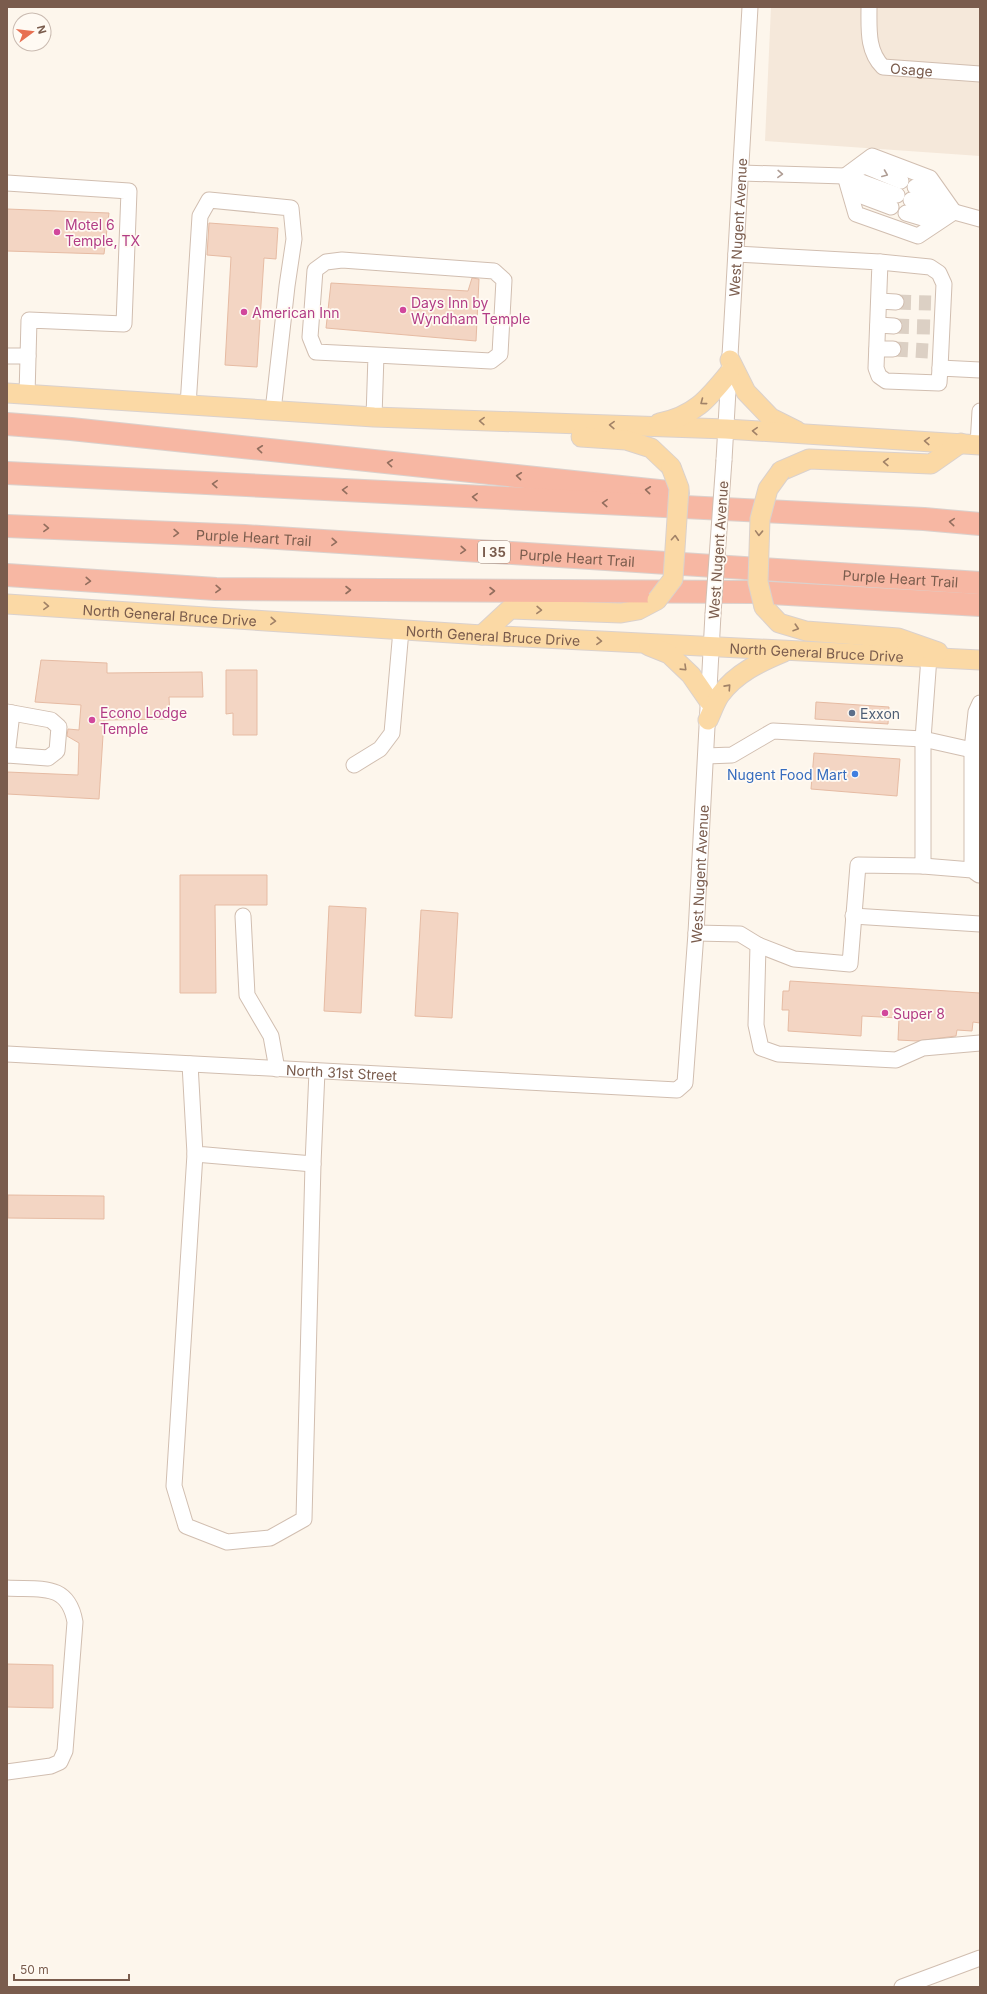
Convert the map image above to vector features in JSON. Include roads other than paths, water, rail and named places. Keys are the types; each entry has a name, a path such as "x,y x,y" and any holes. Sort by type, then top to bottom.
{"highway":[{"path":"7,424 87,430 980,524"},
{"path":"7,473 924,519"},
{"name":"Purple Heart Trail","path":"7,526 245,536 980,583"},
{"path":"7,576 216,589 752,592 980,605"}],"main road":[{"path":"641,426 676,419 707,401 729,366 746,392 771,418 803,434"},
{"path":"7,393 374,417 726,429 973,444"},
{"path":"482,635 510,610 621,613 638,610 657,600 673,579 679,488 671,466 651,448 626,440 554,435 537,423"},
{"path":"954,658 898,638 806,631 779,623 764,607 758,582 760,519 768,489 781,471 809,459 931,464 973,444"},
{"name":"North General Bruce Drive","path":"7,604 482,635 980,660"},
{"path":"638,642 669,654 691,675 709,701"},
{"path":"708,720 720,695 739,675 762,661 790,650"}],"street":[{"name":"West Nugent Avenue","path":"677,1090 685,1083 696,933 713,614 726,429 750,7"},
{"name":"Osage","path":"869,7 869,37 875,59 884,67 980,74"},
{"path":"845,176 872,156 930,178 954,212"},
{"path":"741,173 845,176 865,166 896,194 859,195 845,176"},
{"path":"845,176 856,214 918,236 954,212"},
{"path":"7,183 129,191 124,324 30,320 27,394"},
{"path":"931,193 935,206 926,219 911,200 931,193"},
{"path":"188,406 200,216 208,200 231,201 291,208 294,239 286,286 273,411"},
{"path":"935,206 980,218"},
{"path":"736,254 880,262 930,267 938,273 944,284 937,304 934,351 940,368 939,382 886,381 880,376 876,368 880,262"},
{"path":"342,260 494,271 504,280 500,354 491,361 376,355 316,352 310,337 315,270 326,262 342,260"},
{"path":"879,301 896,302"},
{"path":"878,325 894,326"},
{"path":"877,349 893,349"},
{"path":"374,417 376,355"},
{"path":"7,356 28,356"},
{"path":"940,368 980,370"},
{"path":"973,444 980,411"},
{"path":"354,765 380,749 392,733 401,630"},
{"path":"923,866 923,739 929,658"},
{"path":"696,933 740,934 758,945 794,959 850,964 858,865 923,866 976,873 972,750 976,712 978,704 980,703"},
{"path":"10,713 51,720 59,727 57,751 48,758 7,755 10,713"},
{"path":"706,756 732,756 773,732 923,739 972,750"},
{"path":"243,916 246,995 271,1036 277,1069"},
{"path":"853,916 980,924"},
{"path":"758,945 756,1025 761,1048 778,1054 896,1060 923,1048 980,1043"},
{"name":"North 31st Street","path":"7,1054 677,1090"},
{"path":"190,1064 195,1154 174,1486 186,1526 227,1542 270,1538 304,1519 313,1164 318,1071"},
{"path":"195,1154 313,1164"},
{"path":"7,1588 56,1592 66,1598 73,1609 75,1622 65,1751 60,1762 51,1766 7,1772"},
{"path":"902,1987 980,1958"}],"tunnel":[{"path":"896,302 931,303"},
{"path":"894,326 930,327"},
{"path":"893,349 928,351"}],"place":[{"name":"Motel 6 Temple, TX","path":"57,232"},
{"name":"Days Inn by Wyndham Temple","path":"403,310"},
{"name":"American Inn","path":"244,312"},
{"name":"Exxon","path":"852,713"},
{"name":"Econo Lodge Temple","path":"92,720"},
{"name":"Nugent Food Mart","path":"855,774"},
{"name":"Super 8","path":"885,1013"}]}
